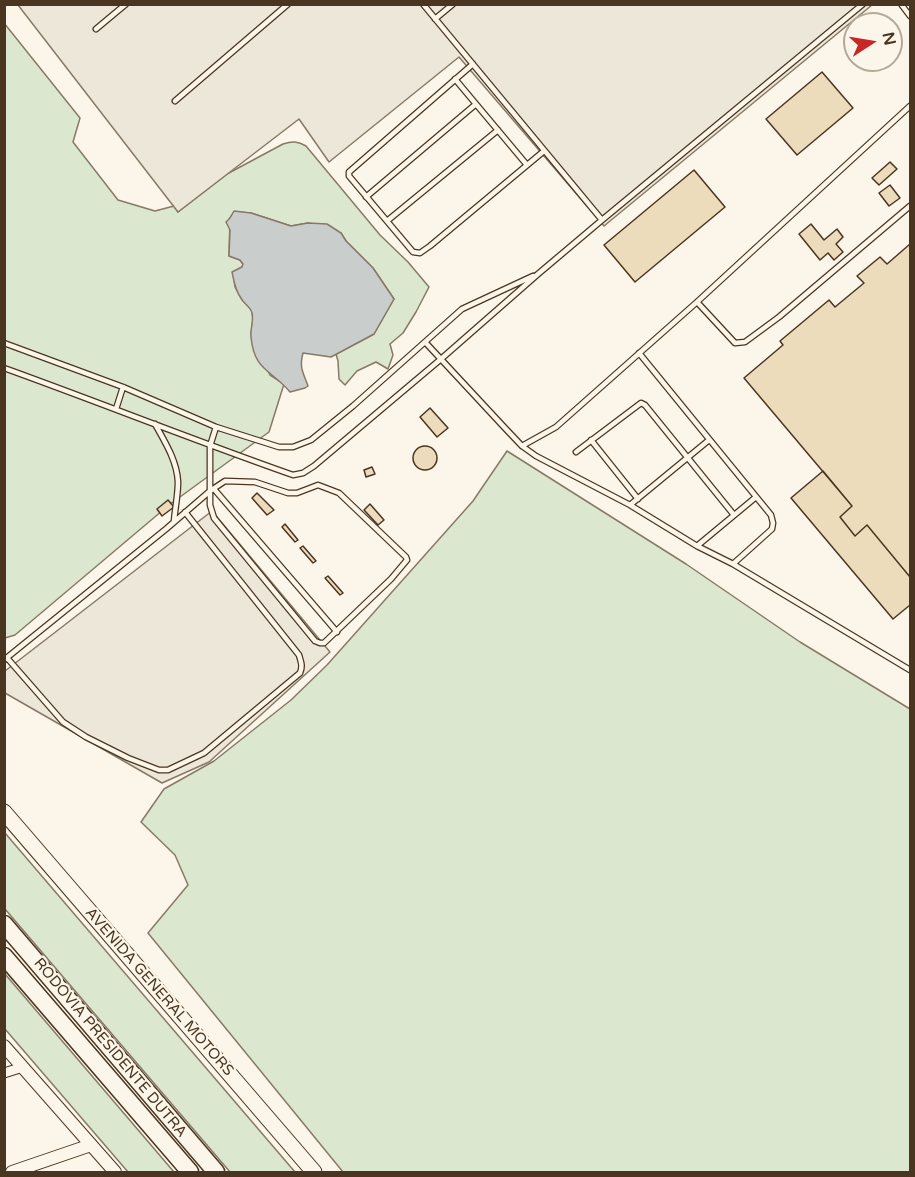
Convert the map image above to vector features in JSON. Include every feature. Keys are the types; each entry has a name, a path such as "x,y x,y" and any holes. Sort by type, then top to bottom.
{"highway":[{"name":"RODOVIA PRESIDENTE DUTRA","path":"4,924 216,1173"},
{"name":"RODOVIA PRESIDENTE DUTRA","path":"4,956 190,1173"}],"main road":[{"name":"AVENIDA GENERAL MOTORS","path":"4,812 314,1173"}],"street":[{"path":"4,1046 115,1173"},
{"path":"4,1073 23,1067"},
{"path":"12,1173 91,1145"}],"lane":[{"path":"96,29 126,4"},
{"path":"175,101 288,4"},
{"path":"423,4 602,220"},
{"path":"435,19 453,4"},
{"path":"4,368 293,475 303,472 314,466 602,220 862,4"},
{"path":"901,4 910,16"},
{"path":"473,64 349,172 349,176 366,197 413,252 420,252 544,151"},
{"path":"455,79 527,165"},
{"path":"366,197 476,104"},
{"path":"522,446 556,427 697,302 910,106"},
{"path":"387,221 498,130"},
{"path":"697,302 735,343 745,342 910,206"},
{"path":"4,343 123,387 216,427 279,447 293,447 311,440 353,406 462,309 538,274"},
{"path":"425,342 522,446 536,456 630,505 910,670"},
{"path":"639,354 771,515 772,529 733,564"},
{"path":"116,409 123,387"},
{"path":"576,452 641,403 734,515"},
{"path":"155,424 168,448 178,482 174,522"},
{"path":"185,512 299,655 302,669 204,753 168,770 159,770 128,758 86,737 63,722 6,659 174,522 185,512 212,490 225,481 255,482 288,493 297,493 318,485 339,493 407,560 337,632 324,643 315,641 214,518 210,505 212,490 210,446 216,427"},
{"path":"591,440 638,499"},
{"path":"630,505 709,440"},
{"path":"212,490 337,632"},
{"path":"697,546 756,497"}],"green space":[{"path":"4,23 80,118 73,142 118,200 155,211 174,206 178,212 227,174 283,144 298,142 306,146 380,235 408,262 429,287 403,333 390,344 393,355 388,369 376,362 357,371 345,385 339,379 336,354 374,334 394,299 373,268 341,233 308,223 291,226 251,213 234,212 230,218 229,256 240,260 243,264 233,272 235,287 242,300 252,310 251,335 270,375 284,384 269,432 169,505 15,635 5,638"},
{"path":"507,451 686,564 800,642 910,709 910,1172 343,1172 148,933 188,885 175,855 141,822 164,789 214,761 291,700 327,665 473,501"},
{"path":"4,833 295,1172 230,1172 5,909"},
{"path":"5,974 174,1172 128,1172 5,1029"}],"shaded area":[{"path":"18,5 872,5 864,12 843,12 843,29 604,226 459,57 329,162 299,119 178,212"},
{"path":"234,211 251,213 291,226 308,223 327,224 341,233 373,268 394,299 374,334 331,357 303,353 303,373 308,386 305,388 290,392 260,364 256,357 251,337 252,313 237,292 232,272 242,267 243,264 240,260 229,256 230,230 226,222"},
{"path":"212,511 330,652 209,762 162,783 5,693 5,671"}],"building":[{"path":"822,72 853,108 797,155 766,119"},
{"path":"890,162 897,169 879,185 872,178"},
{"path":"694,170 725,207 635,282 604,245"},
{"path":"890,185 900,198 889,206 879,193"},
{"path":"811,224 824,240 837,229 843,237 836,244 843,252 834,260 828,253 820,260 799,234"},
{"path":"910,244 910,577 867,525 855,536 840,517 852,506 744,378 783,345 780,341 829,300 835,307 864,283 857,276 880,257 887,264"},
{"path":"430,408 448,428 437,437 420,417"},
{"path":"425,446 434,449 437,458 434,467 425,470 416,467 413,458 416,449"},
{"path":"372,467 375,474 366,477 364,470"},
{"path":"823,471 852,506 840,517 855,536 867,525 910,577 910,605 893,619 791,498"},
{"path":"257,493 274,510 267,515 252,498"},
{"path":"168,500 174,507 162,516 157,509"},
{"path":"370,504 384,520 378,525 364,510"},
{"path":"285,524 298,540 295,542 282,527"},
{"path":"303,546 316,561 313,563 300,548"},
{"path":"328,576 343,593 340,595 325,578"}]}
